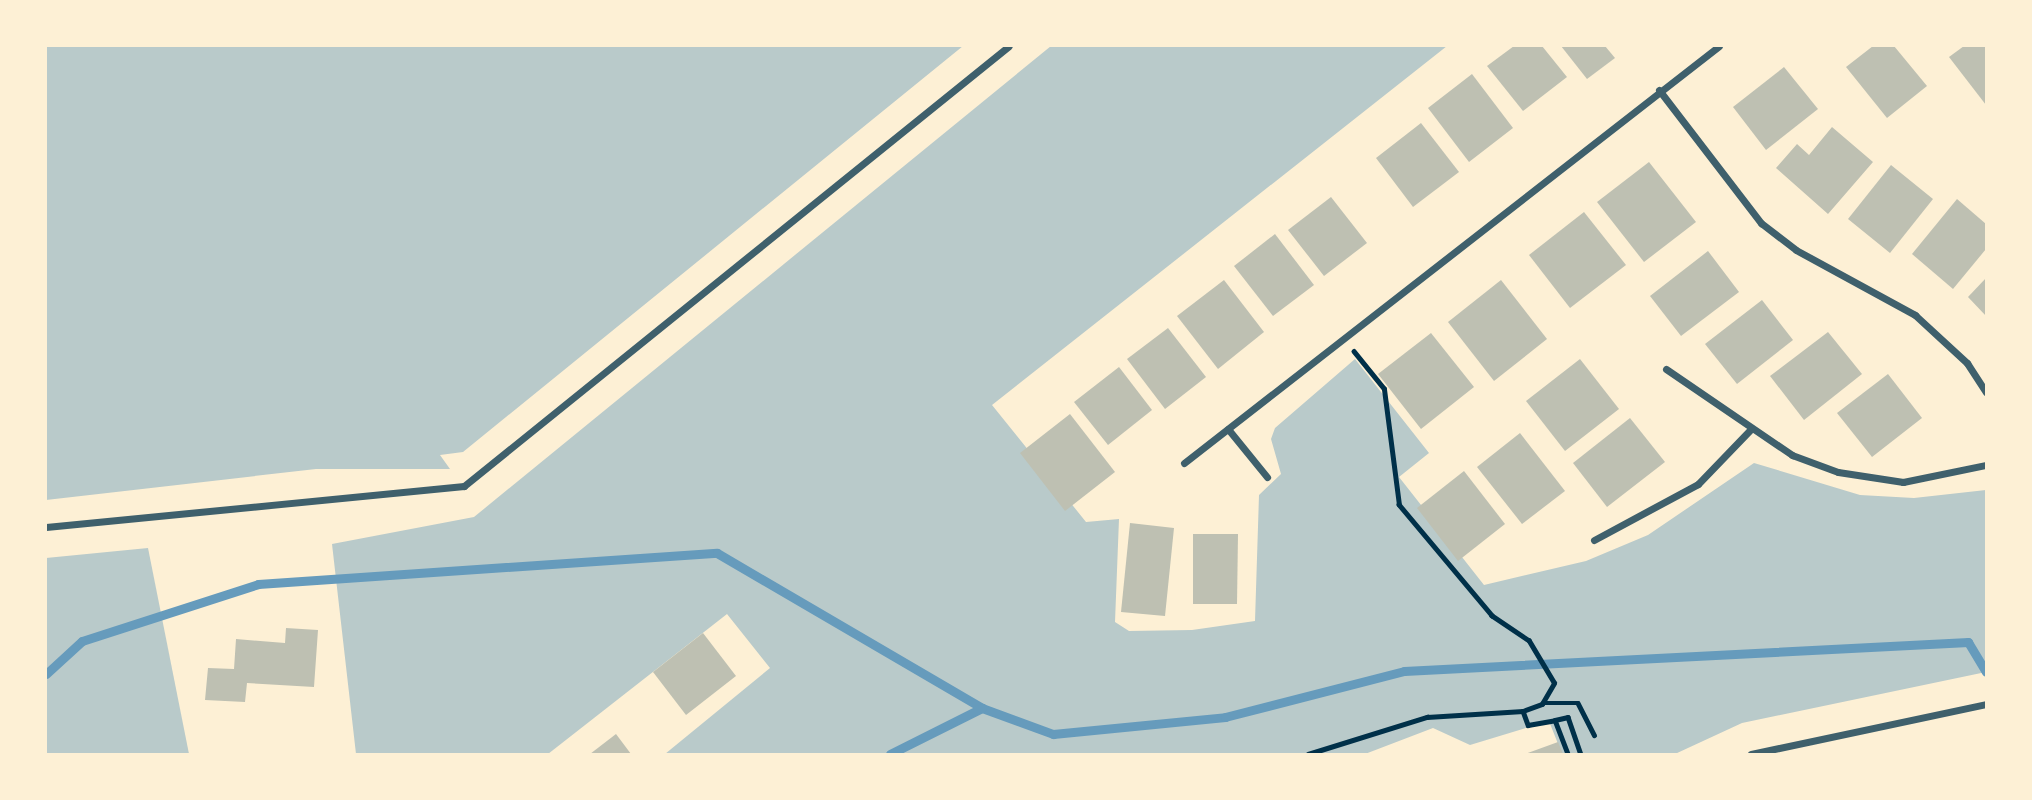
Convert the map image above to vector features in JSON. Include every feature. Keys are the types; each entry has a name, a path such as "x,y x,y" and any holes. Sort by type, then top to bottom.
{"street":[{"path":"46,527 464,486 1009,46"},
{"path":"1184,464 1341,337 1719,46"},
{"path":"1659,90 1761,223 1796,250 1915,315 1966,363 1986,392"},
{"path":"1666,369 1792,455 1838,472 1903,482 1986,465"},
{"path":"1228,429 1267,477"},
{"path":"1594,540 1698,484 1751,429"},
{"path":"1751,754 1986,704"}],"path":[{"path":"1341,337 1384,389 1399,505 1492,615 1534,647 1555,675 1542,704"},
{"path":"1308,754 1427,718 1522,711 1542,704 1578,703 1594,735"},
{"path":"1522,711 1528,725 1568,717 1581,754"},
{"path":"1555,720 1568,754"}],"shaded area":[{"path":"46,46 963,46 463,452 440,455 450,469 316,469 46,500"},
{"path":"1051,46 1447,46 992,405 1086,522 1119,519 1115,622 1129,631 1192,630 1255,621 1259,495 1281,474 1271,439 1275,428 1355,359 1429,453 1399,477 1484,585 1586,561 1648,535 1754,463 1860,495 1914,498 1986,490 1986,672 1742,723 1675,754 1562,754 1549,721 1470,745 1433,728 1365,754 665,754 770,668 727,614 548,754 356,754 332,544 474,517"},
{"path":"148,548 189,754 46,754 46,558"}],"building":[{"path":"1514,46 1542,46 1567,77 1523,111 1487,66"},
{"path":"1561,46 1605,46 1615,58 1587,79"},
{"path":"1873,46 1894,46 1927,86 1887,118 1846,67"},
{"path":"1964,46 1986,46 1986,105 1949,57"},
{"path":"1784,67 1818,109 1766,150 1733,107"},
{"path":"1472,74 1513,128 1469,162 1428,108"},
{"path":"1421,123 1459,172 1413,207 1376,158"},
{"path":"1832,127 1873,162 1828,214 1776,168 1797,144 1809,155"},
{"path":"1649,162 1696,222 1644,262 1597,202"},
{"path":"1891,165 1933,199 1890,253 1848,219"},
{"path":"1331,197 1367,243 1324,276 1288,230"},
{"path":"1957,199 1986,224 1986,249 1953,289 1912,254"},
{"path":"1584,212 1626,265 1570,308 1529,255"},
{"path":"1275,234 1314,285 1273,316 1234,266"},
{"path":"1708,251 1739,292 1681,336 1650,296"},
{"path":"1986,278 1986,316 1968,297"},
{"path":"1224,280 1264,332 1218,369 1177,316"},
{"path":"1501,280 1547,339 1494,381 1448,322"},
{"path":"1762,300 1793,340 1737,384 1705,344"},
{"path":"1168,328 1206,377 1165,409 1127,359"},
{"path":"1828,332 1862,374 1804,420 1770,376"},
{"path":"1431,333 1474,387 1421,429 1378,374"},
{"path":"1580,359 1619,409 1565,451 1526,401"},
{"path":"1119,367 1152,410 1108,445 1074,402"},
{"path":"1888,374 1922,418 1872,457 1837,413"},
{"path":"1070,414 1115,472 1065,511 1020,453"},
{"path":"1630,418 1665,462 1607,507 1573,463"},
{"path":"1520,433 1565,491 1522,524 1477,467"},
{"path":"1464,471 1505,524 1458,561 1417,508"},
{"path":"1130,523 1174,528 1165,616 1121,612"},
{"path":"1193,534 1238,534 1237,604 1193,604"},
{"path":"286,628 318,630 314,687 247,683 245,702 205,700 208,668 234,669 236,639 285,643"},
{"path":"703,633 736,676 686,715 653,672"},
{"path":"616,734 631,754 590,754"},
{"path":"1558,742 1563,754 1525,754"}],"waterway":[{"path":"46,674 82,641 258,584 717,553 982,708 1053,734 1225,717 1404,671 1968,642 1986,672"},
{"path":"890,754 982,708"}]}
